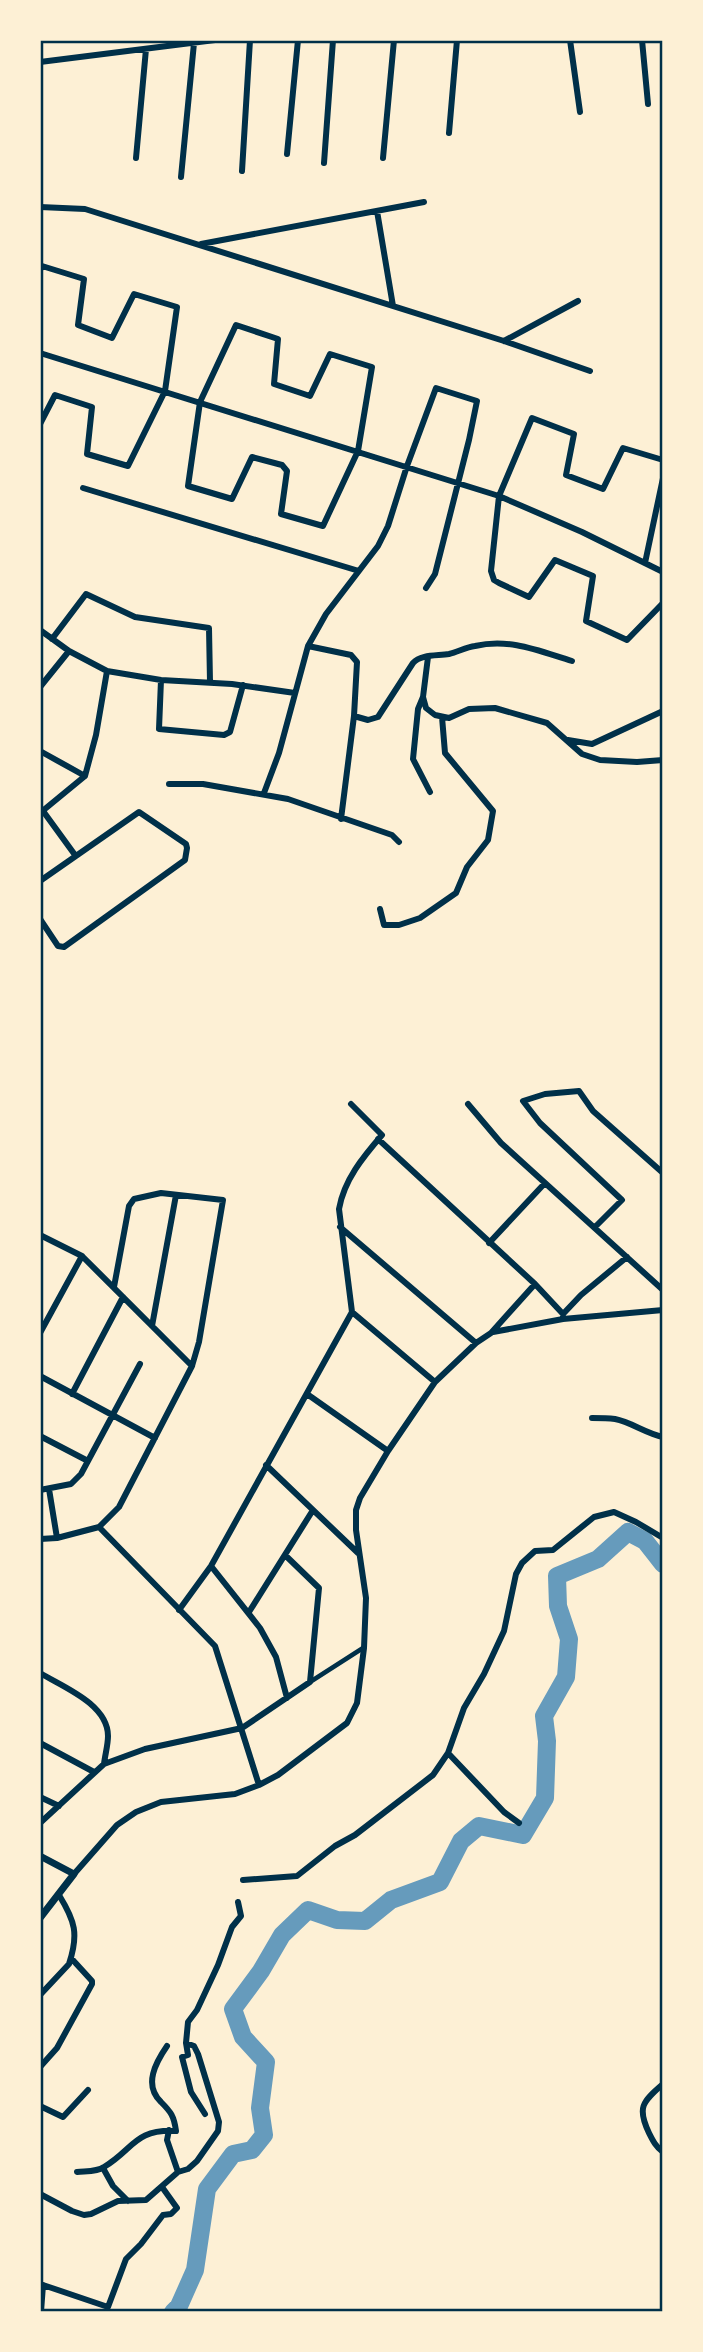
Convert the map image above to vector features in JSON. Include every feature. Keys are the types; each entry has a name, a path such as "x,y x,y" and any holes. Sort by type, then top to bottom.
{"street":[{"path":"40,62 215,40"},
{"path":"242,171 250,40"},
{"path":"287,154 298,40"},
{"path":"324,163 333,40"},
{"path":"383,158 394,40"},
{"path":"449,133 457,40"},
{"path":"570,40 580,112"},
{"path":"642,40 648,104"},
{"path":"181,177 194,43"},
{"path":"136,158 146,49"},
{"path":"199,245 424,202"},
{"path":"40,207 85,209 590,371"},
{"path":"377,211 393,306"},
{"path":"40,424 55,395 93,408 87,454 128,466 164,391 177,307 134,294 112,338 78,326 84,279 41,268"},
{"path":"503,341 578,301"},
{"path":"236,326 278,339 274,384 310,396 330,354 372,367 358,451 322,526 281,514 287,471 282,465 250,458 232,499 188,486 200,402 236,326"},
{"path":"40,353 499,496 663,572"},
{"path":"264,793 279,753 308,646 326,614 378,546 388,526 436,388 477,401 435,574 426,589"},
{"path":"663,460 623,448 603,489 566,475 574,434 532,418 499,496 491,571 494,580 529,597 555,560 593,576 586,621 627,640 663,603"},
{"path":"645,562 663,478"},
{"path":"83,488 359,571"},
{"path":"52,639 86,594 135,617 209,628 209,682"},
{"path":"40,630 69,652 107,671 160,680 243,685 295,693"},
{"path":"354,716 368,720 378,717 419,657 451,654 472,646 495,643 518,644 572,662"},
{"path":"308,646 348,654 355,658 357,665 354,716 341,819"},
{"path":"40,687 69,652"},
{"path":"428,657 424,697 418,709 413,759 430,792"},
{"path":"75,855 41,812 85,776 96,735 107,671"},
{"path":"160,680 159,729 224,735 230,732 243,685"},
{"path":"424,697 429,711 442,717 449,718 469,709 495,709 547,723 582,754 600,760 663,760"},
{"path":"566,740 592,744 663,711"},
{"path":"380,909 384,925 399,925 421,918 456,893 467,867 488,840 493,811 445,753 442,717"},
{"path":"40,751 85,776"},
{"path":"169,784 203,784 288,799 393,835 399,842"},
{"path":"40,881 139,812 186,844 187,848 185,860 64,947 58,946 40,919"},
{"path":"595,1227 622,1200 540,1123 523,1101 545,1094 579,1091 593,1111 663,1173"},
{"path":"351,1104 380,1137 535,1284 563,1316"},
{"path":"468,1104 501,1143 663,1290"},
{"path":"179,1610 211,1566 352,1312 339,1209 341,1195 349,1178 380,1137"},
{"path":"489,1243 545,1183"},
{"path":"40,1539 57,1538 99,1527 119,1507 192,1366 199,1342 223,1200 161,1193 132,1201 114,1287"},
{"path":"152,1326 177,1195"},
{"path":"341,1227 476,1343"},
{"path":"40,1235 82,1256 192,1366"},
{"path":"40,1333 82,1256"},
{"path":"563,1316 581,1295 627,1257"},
{"path":"40,1918 111,1832 136,1812 161,1802 235,1794 259,1785 278,1776 347,1723 357,1703 364,1648 366,1598 358,1553 356,1510 360,1498 435,1382 476,1343 491,1333 535,1284"},
{"path":"72,1394 123,1297"},
{"path":"491,1333 563,1316 663,1310"},
{"path":"352,1312 435,1382"},
{"path":"40,1490 71,1484 81,1474 140,1364"},
{"path":"40,1376 155,1438"},
{"path":"307,1394 388,1451"},
{"path":"592,1418 615,1419 634,1425 645,1433 663,1437"},
{"path":"40,1436 88,1461"},
{"path":"266,1465 358,1553"},
{"path":"49,1489 57,1538"},
{"path":"249,1612 313,1510"},
{"path":"243,1880 297,1876 335,1846 384,1814 433,1774 448,1753 464,1708 505,1631 516,1574 522,1563 536,1551 553,1550 593,1517 614,1512 663,1538"},
{"path":"99,1527 215,1646 259,1785"},
{"path":"285,1555 319,1588 310,1682"},
{"path":"211,1566 249,1612 276,1657 287,1698"},
{"path":"40,1823 104,1763 145,1749 242,1728 364,1648"},
{"path":"40,1673 101,1714 108,1735 104,1763"},
{"path":"40,1743 94,1772"},
{"path":"448,1753 504,1812 519,1823"},
{"path":"40,1797 59,1806"},
{"path":"40,1856 74,1874"},
{"path":"40,1995 69,1964 71,1958 73,1917 59,1895"},
{"path":"205,2114 191,2092 182,2057 188,2055 188,2022 197,2010 227,1939 241,1916 239,1902"},
{"path":"40,2067 63,2039 92,1984 71,1958"},
{"path":"40,2194 72,2211 91,2214 118,2201 146,2200 178,2172 188,2169 197,2161 218,2132 219,2122 198,2054 194,2046 186,2043"},
{"path":"77,2172 103,2168 140,2136 176,2131 173,2115 167,2106 159,2101 152,2084 156,2062 167,2046"},
{"path":"663,2084 642,2106 642,2118 656,2147 663,2152"},
{"path":"40,2106 63,2117 88,2090"},
{"path":"169,2130 167,2140 178,2172"},
{"path":"103,2168 113,2186 128,2201"},
{"path":"41,2312 42,2285 108,2306 126,2259 163,2215 171,2214 177,2208 162,2187"}],"waterway":[{"path":"173,2312 179,2306 195,2270 207,2189 233,2154 252,2150 264,2135 260,2108 266,2062 243,2037 233,2009 261,1971 282,1935 308,1910 337,1920 365,1921 391,1900 440,1882 461,1841 479,1826 523,1835 545,1798 547,1741 544,1716 566,1677 569,1639 558,1606 557,1576 598,1559 628,1532 645,1541 663,1564"}]}
